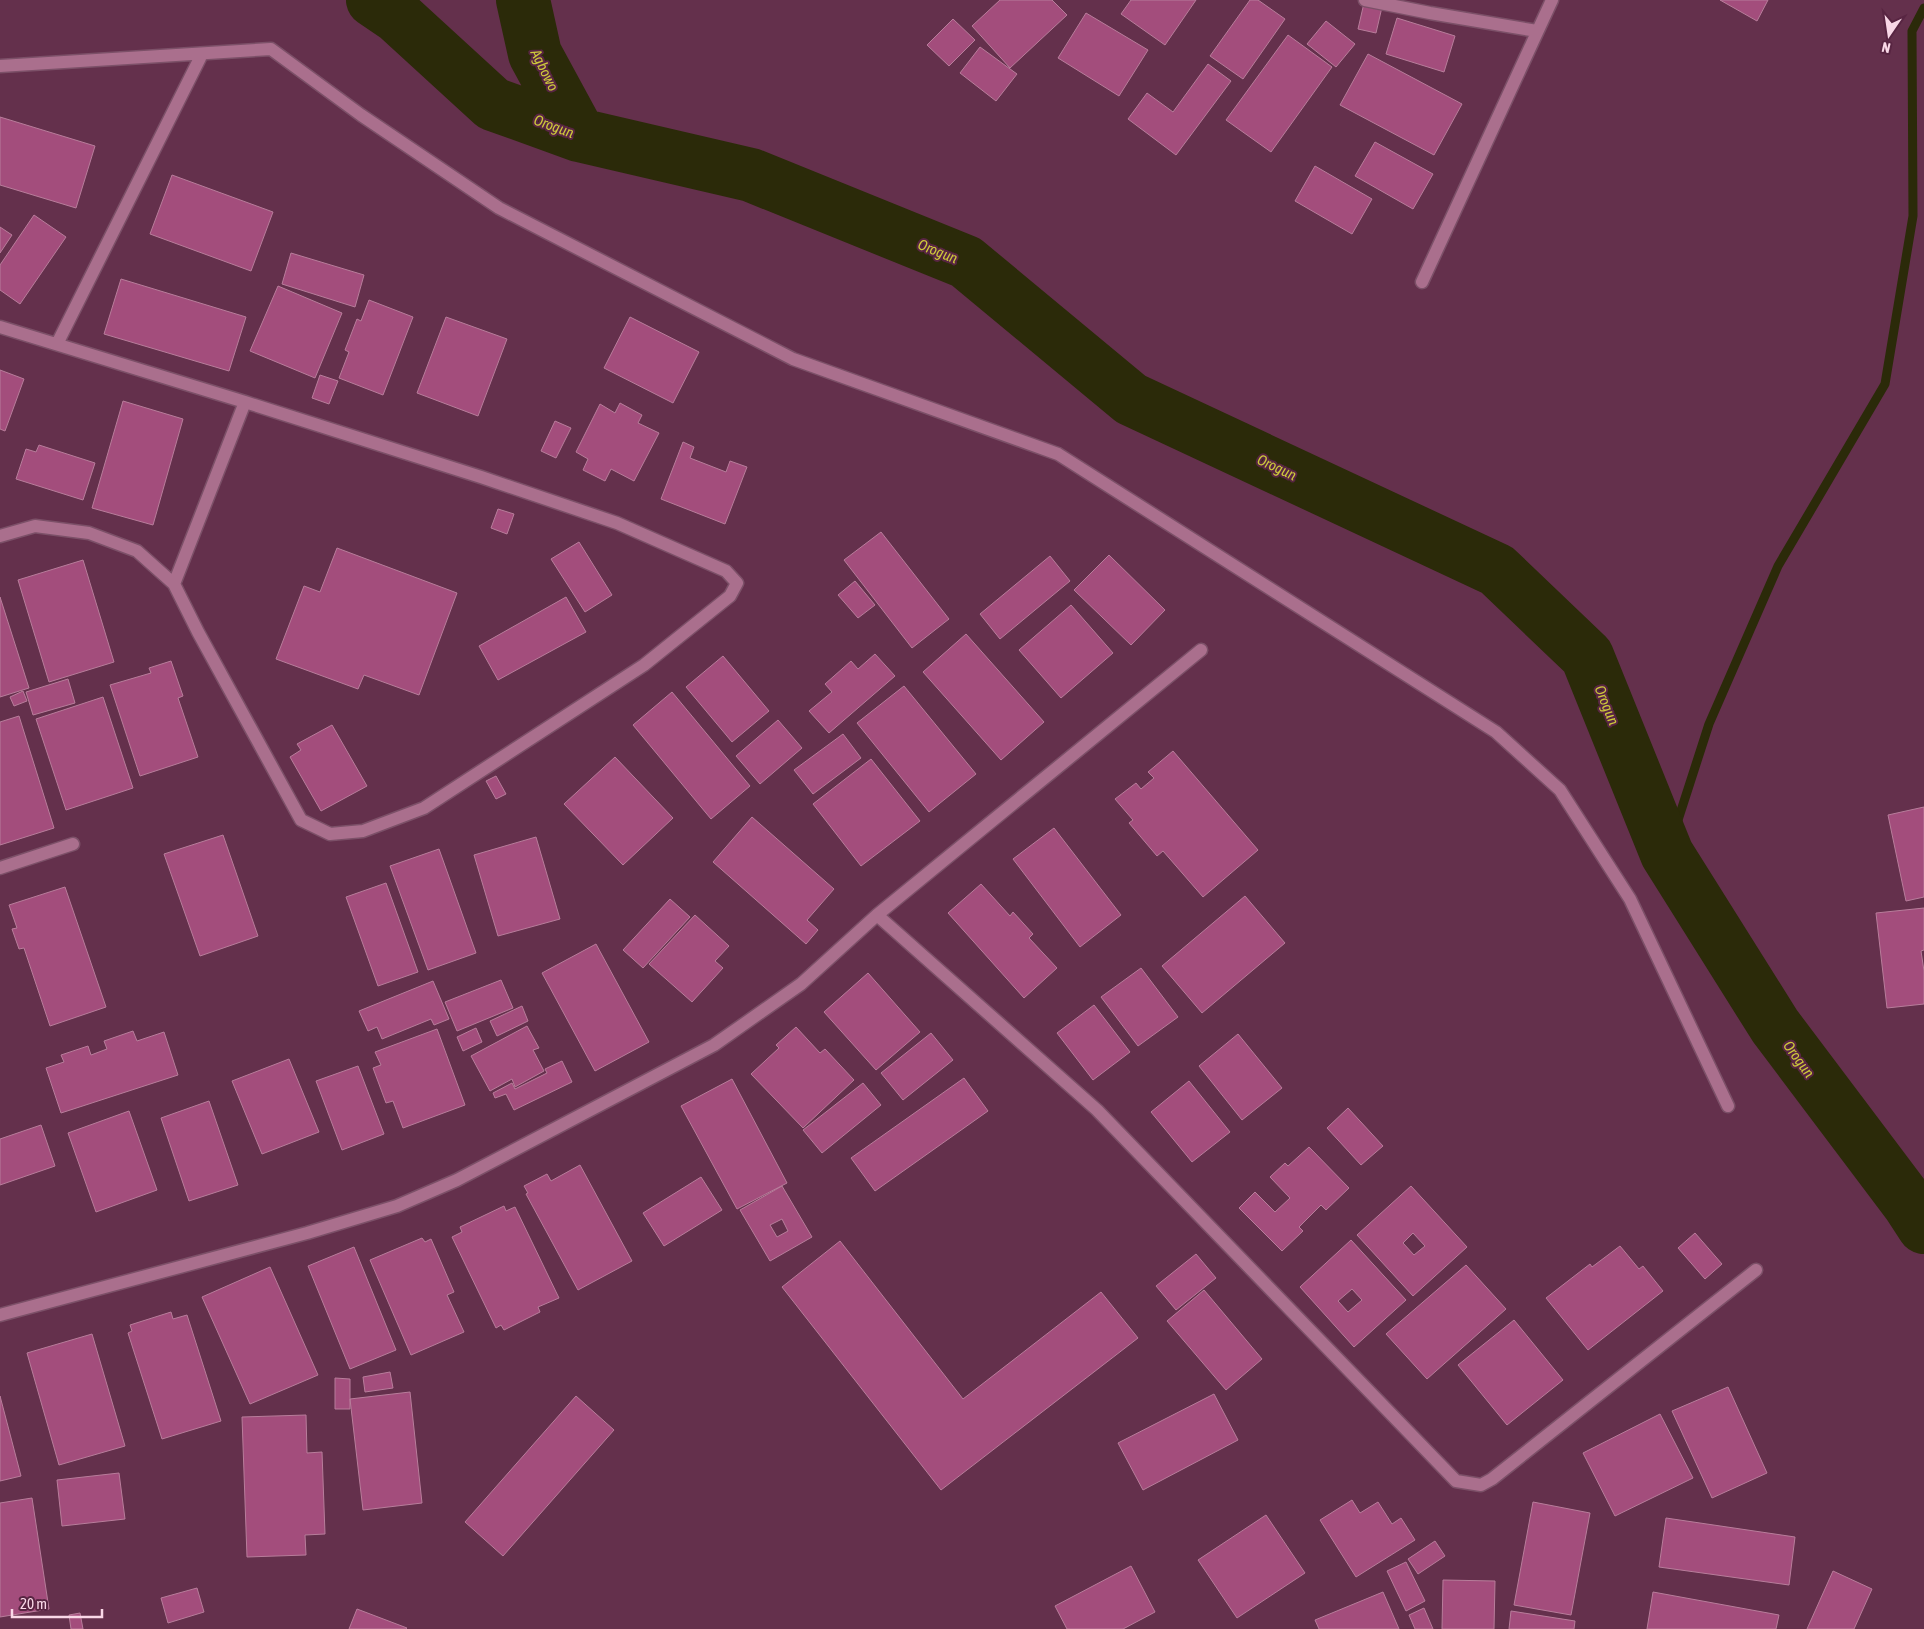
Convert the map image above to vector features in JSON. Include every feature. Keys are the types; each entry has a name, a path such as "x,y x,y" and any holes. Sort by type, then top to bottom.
{"street":[{"path":"1366,0 1537,31"},
{"path":"1422,282 1552,0"},
{"path":"0,66 271,49 361,115 499,208 793,359 1058,454 1496,732 1560,790 1630,899 1728,1106"},
{"path":"57,344 202,54"},
{"path":"0,327 481,477 616,523 726,571 737,583 730,596 644,665 424,808 363,831 330,834 302,820 198,632 174,584 138,551 89,533 34,526 0,536"},
{"path":"174,584 245,402"},
{"path":"0,1315 306,1233 397,1206 457,1180 714,1045 801,984 877,915 1202,650"},
{"path":"0,868 73,844"},
{"path":"877,915 1097,1110 1456,1481 1481,1485 1492,1479 1756,1270"}],"building":[{"path":"1000,0 1052,0 1067,15 1010,68 972,26"},
{"path":"1131,0 1196,0 1165,45 1121,14"},
{"path":"1250,0 1258,0 1285,19 1243,79 1210,56"},
{"path":"1720,0 1768,0 1757,21"},
{"path":"1364,3 1382,7 1376,33 1358,29"},
{"path":"1086,13 1148,50 1119,96 1058,58"},
{"path":"1397,18 1455,36 1444,72 1386,54"},
{"path":"953,19 975,40 949,66 927,45"},
{"path":"1326,21 1355,44 1336,67 1307,44"},
{"path":"1288,35 1332,67 1271,152 1226,120"},
{"path":"980,47 1017,74 996,101 960,73"},
{"path":"1368,54 1462,104 1434,155 1340,105"},
{"path":"1208,64 1231,81 1176,155 1128,119 1147,93 1173,112"},
{"path":"0,117 95,146 76,208 0,185"},
{"path":"1375,142 1433,174 1413,209 1355,176"},
{"path":"1315,166 1372,199 1352,234 1295,201"},
{"path":"172,175 273,212 251,271 150,234"},
{"path":"34,215 66,237 20,304 0,290 0,265"},
{"path":"0,227 12,235 0,253"},
{"path":"291,253 364,275 355,307 282,284"},
{"path":"121,279 246,317 229,371 104,334"},
{"path":"278,286 342,313 315,378 250,351"},
{"path":"369,300 413,317 383,395 339,378 349,352 345,350 357,319 361,321"},
{"path":"446,317 507,339 478,416 417,393"},
{"path":"630,317 699,352 673,403 604,368"},
{"path":"0,370 24,379 5,431 0,429"},
{"path":"320,375 338,381 329,404 312,398"},
{"path":"123,401 183,419 153,525 92,508"},
{"path":"620,403 642,415 638,423 659,433 634,481 611,469 605,481 583,470 588,459 576,452 600,404 615,413"},
{"path":"555,421 571,428 556,458 541,451"},
{"path":"683,442 694,447 690,458 726,472 730,461 747,467 725,524 661,499"},
{"path":"39,445 95,463 83,500 16,479 26,449 36,452"},
{"path":"498,509 514,514 507,534 491,528"},
{"path":"881,532 949,619 912,648 844,560"},
{"path":"579,542 612,595 585,612 551,559"},
{"path":"337,548 457,593 419,695 364,675 358,689 276,659 304,586 320,592"},
{"path":"1109,555 1165,610 1131,645 1074,590"},
{"path":"1050,556 1070,581 1000,639 980,614"},
{"path":"83,560 114,662 49,682 18,580"},
{"path":"855,581 875,605 858,618 838,595"},
{"path":"0,597 29,688 0,697"},
{"path":"566,597 586,632 498,680 479,646"},
{"path":"1071,605 1113,653 1061,698 1019,650"},
{"path":"966,634 1044,722 1001,760 923,672"},
{"path":"875,654 895,676 829,733 809,711 832,692 825,684 851,661 858,669"},
{"path":"723,656 769,711 732,742 686,687"},
{"path":"171,661 183,696 178,698 198,757 140,776 110,685 151,673 149,668"},
{"path":"68,679 75,703 33,715 26,692"},
{"path":"904,686 976,774 929,812 857,723"},
{"path":"23,691 27,701 14,706 10,697"},
{"path":"672,692 750,786 711,819 633,725"},
{"path":"103,697 133,788 66,810 36,719"},
{"path":"19,716 54,828 0,845 0,722"},
{"path":"778,720 802,748 760,784 736,756"},
{"path":"332,725 367,786 321,811 290,757 301,750 297,744"},
{"path":"843,734 861,758 813,794 794,770"},
{"path":"1173,751 1258,850 1203,897 1163,851 1157,856 1129,823 1133,820 1115,799 1136,783 1141,789 1154,778 1148,772"},
{"path":"615,757 673,818 623,865 564,804"},
{"path":"871,759 920,821 861,866 813,804"},
{"path":"496,776 506,794 496,799 486,781"},
{"path":"1924,807 1924,897 1906,901 1888,815"},
{"path":"752,817 834,889 807,920 818,930 806,944 713,862"},
{"path":"1054,828 1121,915 1080,947 1013,859"},
{"path":"223,835 258,936 200,956 164,854"},
{"path":"536,837 560,919 498,936 474,855"},
{"path":"439,849 476,953 428,970 390,866"},
{"path":"386,883 418,972 378,986 346,897"},
{"path":"981,884 1010,916 1013,912 1033,934 1029,938 1057,968 1024,998 948,913"},
{"path":"65,887 106,1007 50,1026 24,948 19,949 12,929 17,928 9,905"},
{"path":"1245,896 1285,943 1202,1013 1162,966"},
{"path":"670,899 690,917 643,968 623,950"},
{"path":"1924,908 1924,950 1921,951 1924,971 1924,1004 1887,1008 1876,913"},
{"path":"695,915 729,946 715,961 723,968 692,1002 649,964"},
{"path":"596,944 649,1042 595,1071 542,973"},
{"path":"1141,968 1178,1017 1138,1046 1101,997"},
{"path":"868,973 920,1032 876,1070 824,1012"},
{"path":"501,980 513,1008 457,1031 445,1002"},
{"path":"433,981 449,1019 434,1025 431,1019 382,1039 377,1027 368,1031 359,1011"},
{"path":"1094,1005 1130,1052 1093,1080 1057,1033"},
{"path":"522,1006 528,1021 497,1036 490,1021"},
{"path":"527,1026 539,1048 533,1050 544,1071 515,1087 512,1079 490,1091 471,1056"},
{"path":"796,1027 820,1053 825,1049 854,1080 803,1128 751,1074 779,1048 776,1045"},
{"path":"476,1028 482,1042 463,1051 457,1037"},
{"path":"437,1029 465,1105 403,1128 393,1101 386,1103 373,1068 381,1065 375,1052"},
{"path":"133,1031 137,1041 164,1032 178,1075 61,1113 46,1068 64,1062 61,1055 88,1046 91,1055 107,1049 104,1041"},
{"path":"931,1033 953,1060 903,1100 881,1073"},
{"path":"1238,1034 1282,1088 1242,1120 1199,1066"},
{"path":"289,1059 319,1132 262,1154 232,1081"},
{"path":"562,1061 572,1082 514,1110 506,1094 495,1098 493,1093 512,1083 515,1089 547,1073 545,1069"},
{"path":"358,1066 384,1134 342,1150 316,1081"},
{"path":"964,1078 988,1111 875,1191 851,1158"},
{"path":"732,1079 787,1183 737,1209 681,1106"},
{"path":"1189,1081 1230,1132 1192,1162 1151,1112"},
{"path":"863,1083 881,1105 822,1153 803,1130"},
{"path":"209,1101 238,1185 189,1201 161,1118"},
{"path":"1348,1108 1383,1146 1361,1165 1327,1128"},
{"path":"129,1111 157,1190 96,1212 68,1133"},
{"path":"41,1125 55,1166 0,1185 0,1139"},
{"path":"1309,1147 1349,1188 1326,1210 1321,1205 1299,1227 1303,1231 1282,1251 1239,1208 1255,1192 1275,1212 1290,1198 1270,1177 1285,1163 1288,1166"},
{"path":"580,1165 632,1261 578,1290 526,1194 528,1193 524,1186 547,1174 551,1181"},
{"path":"701,1177 722,1210 664,1246 643,1213"},
{"path":"782,1186 812,1237 770,1261 740,1210","holes":["782,1219 788,1231 777,1237 770,1225"]},
{"path":"1411,1186 1467,1247 1413,1296 1357,1235","holes":["1413,1233 1425,1246 1414,1255 1403,1243"]},
{"path":"504,1206 506,1211 515,1207 559,1298 538,1307 540,1312 504,1330 501,1325 496,1328 452,1237 462,1232 460,1227"},
{"path":"1695,1233 1722,1264 1705,1279 1678,1248"},
{"path":"422,1238 425,1242 431,1239 454,1292 447,1295 464,1332 411,1355 370,1260"},
{"path":"1351,1240 1406,1300 1354,1347 1300,1287","holes":["1352,1289 1362,1300 1348,1312 1338,1301"]},
{"path":"840,1241 963,1399 1101,1292 1138,1338 941,1490 782,1287"},
{"path":"1620,1246 1639,1269 1643,1266 1663,1291 1588,1350 1546,1298 1590,1264 1592,1267"},
{"path":"354,1247 396,1350 350,1369 308,1266"},
{"path":"1196,1254 1216,1278 1176,1310 1156,1286"},
{"path":"1466,1265 1506,1309 1427,1379 1386,1334"},
{"path":"270,1267 318,1375 250,1404 202,1297"},
{"path":"1204,1290 1262,1359 1226,1390 1167,1321"},
{"path":"171,1312 173,1319 187,1315 221,1421 162,1439 128,1333 132,1331 130,1325"},
{"path":"1514,1320 1563,1380 1507,1425 1458,1365"},
{"path":"92,1334 125,1446 59,1465 27,1353"},
{"path":"390,1372 393,1388 365,1392 363,1377"},
{"path":"335,1378 350,1379 350,1409 335,1409"},
{"path":"1728,1387 1767,1473 1712,1498 1672,1411"},
{"path":"410,1392 422,1503 363,1510 350,1399"},
{"path":"1214,1394 1238,1440 1143,1490 1118,1443"},
{"path":"0,1396 21,1476 0,1481"},
{"path":"576,1396 614,1430 503,1556 465,1522"},
{"path":"1660,1414 1693,1478 1615,1516 1583,1453"},
{"path":"306,1415 307,1453 322,1452 325,1534 305,1535 306,1555 247,1557 242,1417"},
{"path":"119,1473 125,1519 62,1526 57,1480"},
{"path":"32,1498 49,1609 0,1617 0,1503"},
{"path":"1352,1500 1360,1513 1378,1502 1392,1524 1401,1518 1415,1540 1356,1577 1320,1520"},
{"path":"1533,1502 1590,1513 1571,1615 1514,1605"},
{"path":"1266,1515 1305,1573 1237,1618 1198,1560"},
{"path":"1666,1518 1795,1537 1789,1585 1659,1567"},
{"path":"1435,1541 1445,1556 1418,1574 1408,1559"},
{"path":"1406,1562 1425,1601 1406,1611 1387,1571"},
{"path":"1131,1566 1155,1612 1123,1629 1067,1629 1055,1606"},
{"path":"1833,1571 1872,1589 1854,1629 1807,1629"},
{"path":"1443,1580 1495,1581 1494,1629 1442,1629"},
{"path":"197,1588 204,1612 168,1623 161,1598"},
{"path":"1383,1592 1399,1629 1319,1629 1315,1620"},
{"path":"1653,1592 1779,1615 1776,1629 1647,1629"},
{"path":"1424,1608 1433,1629 1415,1629 1409,1615"},
{"path":"357,1609 407,1628 349,1629"},
{"path":"1511,1611 1575,1621 1574,1629 1509,1629"},
{"path":"80,1613 83,1629 71,1629 69,1615"}],"waterway":[{"name":"Orogun","path":"373,0 398,17 493,104 579,135 751,175 966,262 1131,399 1497,570 1587,656 1667,854 1775,1026 1909,1204 1924,1227"},
{"name":"Agbowo","path":"523,0 535,54 579,135"},
{"path":"1667,854 1709,724 1778,566 1885,384 1913,216 1912,31 1924,8"}]}
